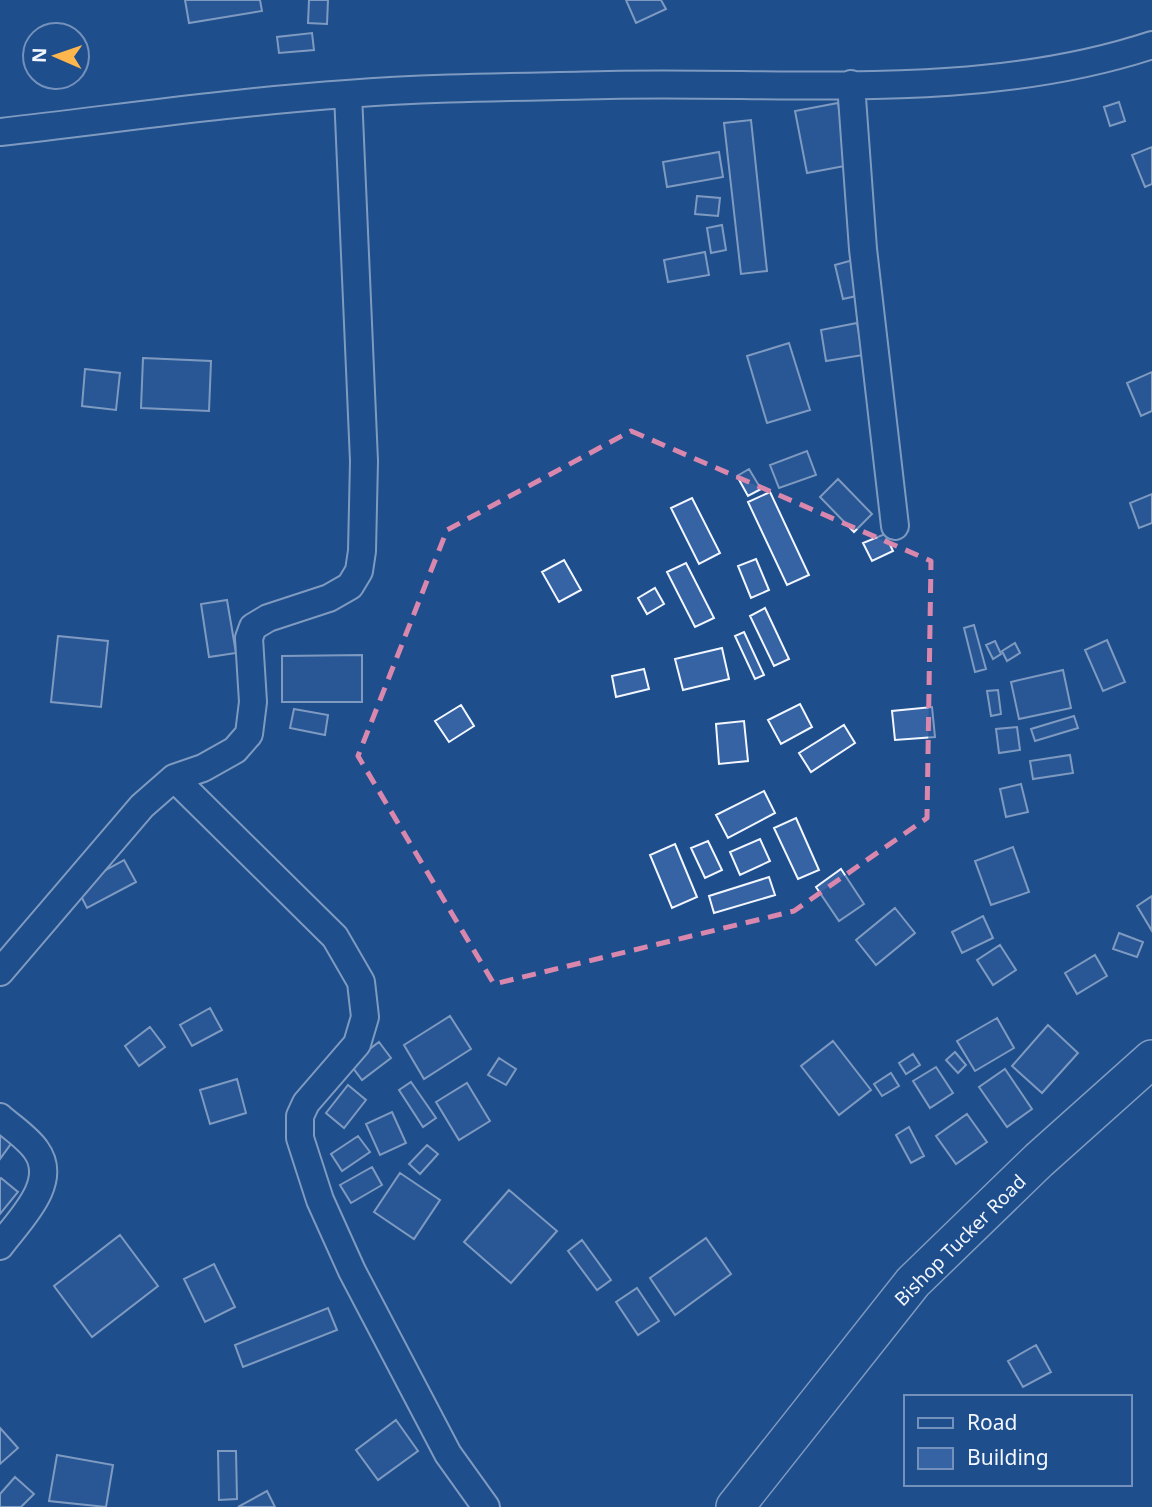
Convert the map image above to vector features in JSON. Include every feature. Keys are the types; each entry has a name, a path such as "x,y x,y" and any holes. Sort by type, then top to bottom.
{"main road":[{"name":"Bishop Tucker Road","path":"735,1507 913,1282 1039,1160 1152,1059"}],"street":[{"path":"0,132 348,94 611,85 851,84 1033,75 1099,63 1152,45"},
{"path":"851,84 865,262 895,526"},
{"path":"0,972 142,806 174,778 203,768 235,750 249,734 253,702 248,639 253,627 268,618 330,598 350,586 359,571 365,461 348,94"},
{"path":"174,778 335,937 361,982 365,1017 357,1044 306,1104 300,1116 300,1138 320,1200 352,1272 448,1454 486,1507"},
{"path":"0,1117 37,1150 44,1176 42,1188 0,1246"}],"highlighted area":[{"path":"631,431 931,561 927,818 794,911 494,984 358,756 447,530"}],"building":[{"path":"185,0 260,0 262,11 189,23"},
{"path":"309,0 328,0 327,24 308,23"},
{"path":"626,0 661,0 666,9 636,23"},
{"path":"312,33 314,50 279,53 277,37"},
{"path":"1119,102 1125,121 1110,126 1104,107"},
{"path":"838,103 850,165 807,173 795,111"},
{"path":"751,120 767,271 741,274 724,123"},
{"path":"1152,147 1152,184 1145,187 1132,155"},
{"path":"719,152 723,177 667,187 663,162"},
{"path":"697,196 720,198 718,216 695,214"},
{"path":"722,225 726,250 711,253 707,228"},
{"path":"705,252 709,275 668,282 664,260"},
{"path":"853,260 861,295 843,299 835,265"},
{"path":"857,323 863,355 826,361 821,330"},
{"path":"789,343 810,410 767,423 747,356"},
{"path":"143,358 211,361 209,411 141,408"},
{"path":"85,369 120,373 116,410 82,406"},
{"path":"1152,372 1152,411 1141,416 1127,383"},
{"path":"807,451 816,475 779,488 770,465"},
{"path":"749,469 761,489 748,496 737,476"},
{"path":"838,479 872,514 854,532 820,497"},
{"path":"770,492 809,575 787,585 748,502"},
{"path":"1152,494 1152,523 1139,528 1130,503"},
{"path":"692,498 720,553 699,564 671,508"},
{"path":"885,534 893,551 872,561 863,543"},
{"path":"756,559 769,590 751,598 738,566"},
{"path":"564,560 581,590 559,602 542,572"},
{"path":"686,563 714,618 695,627 667,572"},
{"path":"655,588 664,604 647,614 638,598"},
{"path":"227,600 236,653 209,657 201,604"},
{"path":"765,608 789,659 774,666 750,616"},
{"path":"974,625 986,669 975,672 964,628"},
{"path":"744,632 764,675 755,679 735,636"},
{"path":"58,636 108,641 101,707 51,702"},
{"path":"1107,640 1125,682 1103,691 1085,650"},
{"path":"995,641 1001,654 993,659 986,645"},
{"path":"1015,643 1020,653 1007,661 1002,651"},
{"path":"722,648 729,679 683,690 675,659"},
{"path":"362,655 362,702 282,702 282,656"},
{"path":"644,669 649,689 616,697 612,676"},
{"path":"1063,670 1071,708 1019,719 1011,682"},
{"path":"998,690 1001,714 991,716 987,691"},
{"path":"800,704 812,727 781,744 768,720"},
{"path":"461,705 474,726 449,742 435,721"},
{"path":"932,707 935,737 895,740 892,711"},
{"path":"294,709 328,715 325,735 290,728"},
{"path":"1074,716 1078,728 1035,741 1031,729"},
{"path":"744,721 748,761 719,764 716,724"},
{"path":"844,725 855,743 811,772 799,753"},
{"path":"1017,727 1020,750 999,753 996,729"},
{"path":"1070,755 1073,773 1033,779 1030,761"},
{"path":"1021,784 1028,812 1006,817 1000,789"},
{"path":"764,791 775,813 728,838 716,815"},
{"path":"796,818 819,870 798,879 774,828"},
{"path":"760,839 770,861 740,875 730,852"},
{"path":"708,841 722,870 705,878 691,848"},
{"path":"675,844 697,897 672,908 650,855"},
{"path":"1013,847 1029,892 991,905 975,861"},
{"path":"124,860 136,882 87,908 76,886"},
{"path":"841,869 864,904 839,921 816,887"},
{"path":"769,877 775,895 714,913 709,896"},
{"path":"1152,896 1152,931 1137,906"},
{"path":"895,908 915,933 876,965 856,940"},
{"path":"983,916 993,938 962,953 952,932"},
{"path":"1119,933 1143,942 1137,957 1113,949"},
{"path":"1000,945 1016,970 993,985 977,960"},
{"path":"1095,955 1107,976 1077,994 1065,973"},
{"path":"210,1008 222,1030 192,1046 180,1025"},
{"path":"450,1016 471,1049 424,1079 404,1045"},
{"path":"997,1018 1014,1048 975,1071 957,1041"},
{"path":"1048,1025 1078,1053 1042,1093 1012,1066"},
{"path":"150,1027 165,1047 139,1066 125,1046"},
{"path":"833,1041 871,1090 839,1115 801,1066"},
{"path":"379,1042 391,1058 362,1080 350,1064"},
{"path":"955,1052 966,1065 958,1073 946,1060"},
{"path":"913,1054 920,1065 906,1074 899,1063"},
{"path":"499,1058 516,1069 506,1085 488,1075"},
{"path":"936,1067 953,1093 930,1108 913,1081"},
{"path":"1005,1069 1032,1109 1007,1127 979,1087"},
{"path":"891,1073 899,1086 882,1096 874,1084"},
{"path":"237,1079 246,1113 210,1124 200,1090"},
{"path":"411,1082 436,1118 423,1127 399,1090"},
{"path":"467,1083 490,1121 459,1140 436,1102"},
{"path":"348,1085 366,1100 344,1128 326,1113"},
{"path":"392,1112 406,1143 380,1155 366,1124"},
{"path":"967,1114 987,1142 956,1164 936,1136"},
{"path":"909,1127 924,1156 911,1163 896,1135"},
{"path":"0,1132 13,1141 0,1159"},
{"path":"358,1136 370,1152 342,1171 331,1154"},
{"path":"427,1145 438,1154 420,1174 409,1164"},
{"path":"372,1167 382,1185 351,1203 340,1185"},
{"path":"400,1173 440,1200 414,1239 374,1212"},
{"path":"0,1179 18,1192 0,1214"},
{"path":"509,1190 557,1231 511,1283 464,1242"},
{"path":"120,1235 158,1286 92,1337 54,1286"},
{"path":"706,1238 731,1274 675,1315 650,1278"},
{"path":"582,1240 611,1280 597,1290 568,1251"},
{"path":"214,1264 235,1307 205,1322 184,1279"},
{"path":"637,1288 659,1321 638,1335 616,1302"},
{"path":"328,1308 337,1330 243,1367 235,1345"},
{"path":"1036,1345 1051,1372 1023,1387 1008,1361"},
{"path":"396,1420 418,1451 378,1480 356,1450"},
{"path":"0,1428 18,1448 0,1464"},
{"path":"218,1451 236,1451 237,1499 219,1500"},
{"path":"57,1455 113,1465 106,1507 49,1501"},
{"path":"15,1477 34,1494 21,1507 0,1507 0,1494"},
{"path":"267,1491 275,1507 238,1507"}]}
